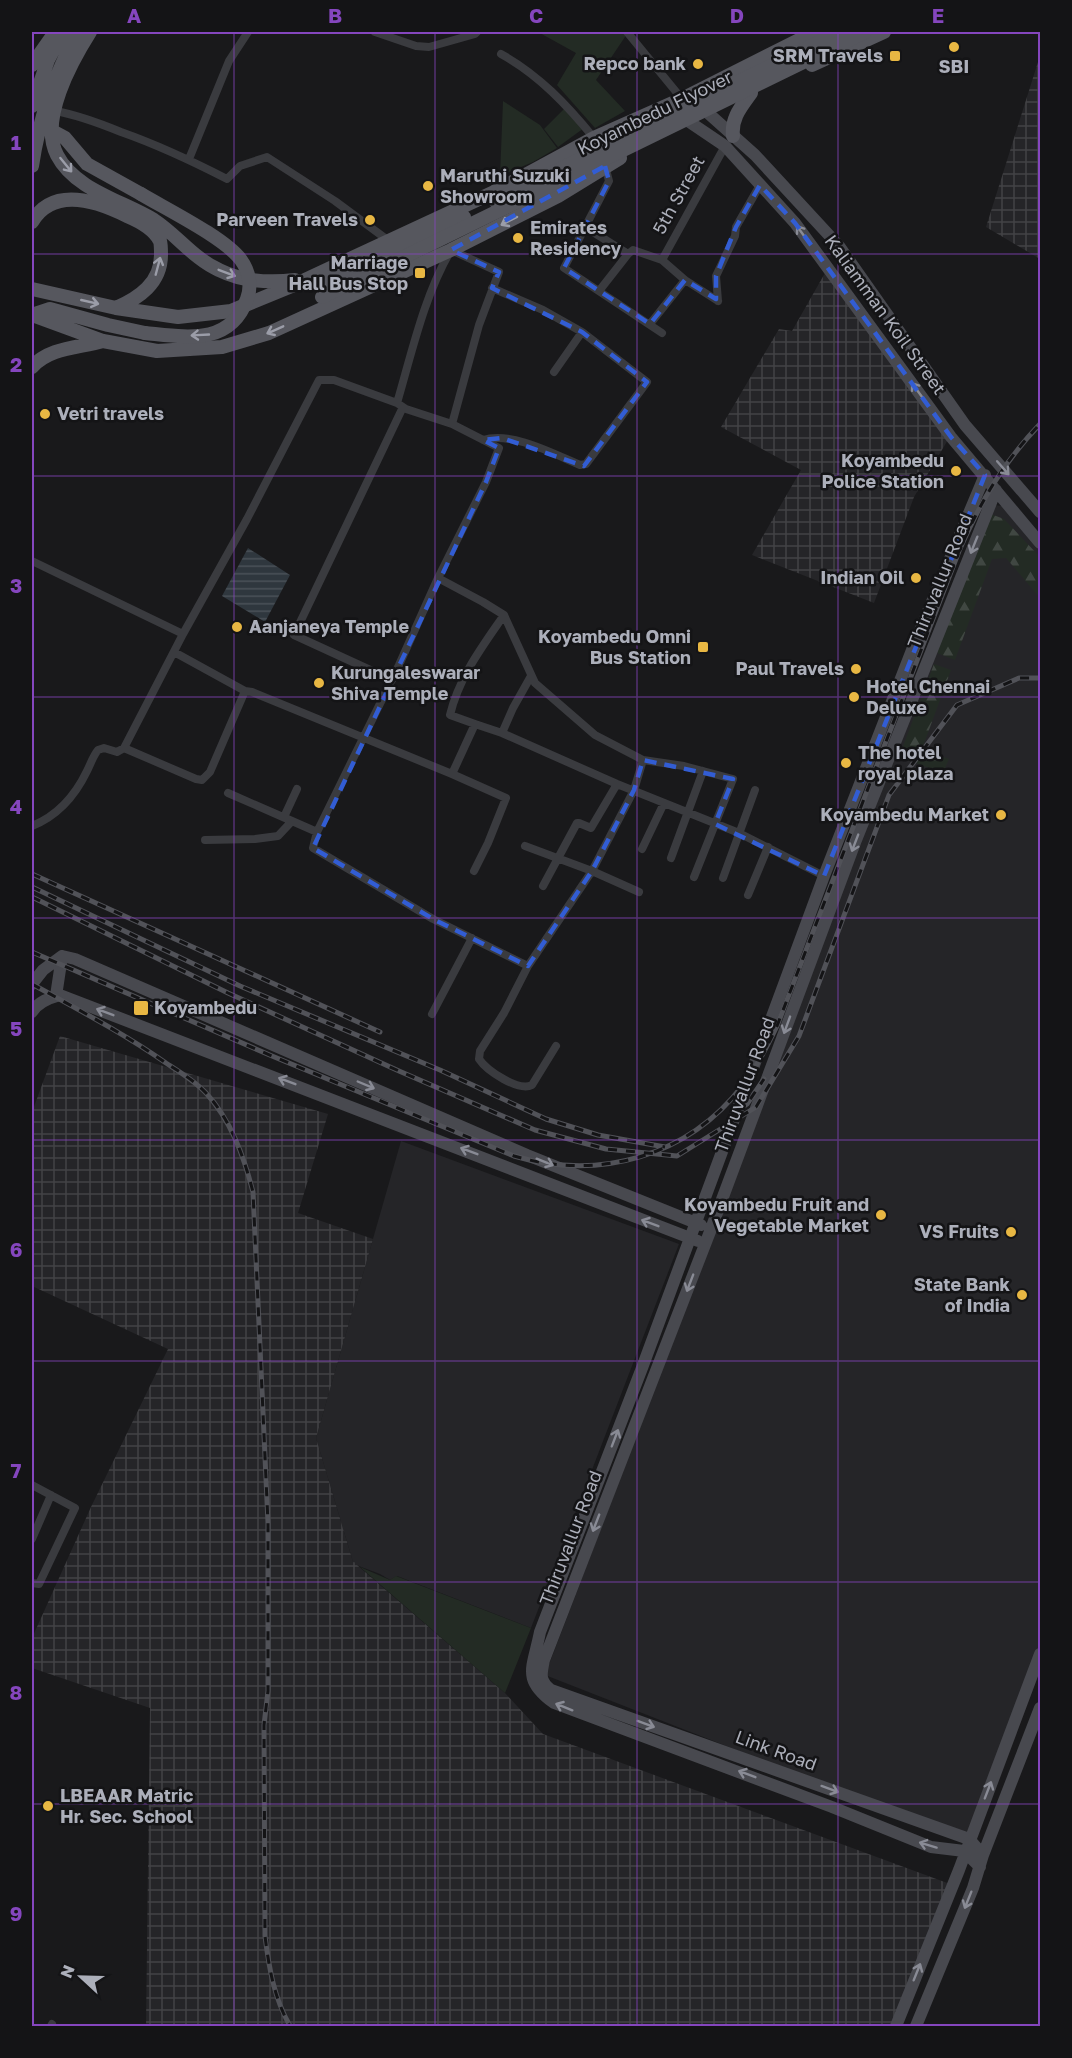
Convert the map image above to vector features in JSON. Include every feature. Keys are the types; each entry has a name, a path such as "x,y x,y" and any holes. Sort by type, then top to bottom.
{"main road":[{"path":"32,65 55,32"},
{"path":"32,106 48,60 63,32"},
{"path":"32,166 41,119 49,95 60,66 78,32"},
{"path":"32,315 50,309 66,315 145,333 181,336 213,334 233,325 244,309 250,291 248,274 241,260 229,247 87,164 67,142 52,131 60,91 77,53 90,32"},
{"path":"32,289 116,308 178,317 231,311 300,282 494,192 594,138 682,99 816,32"},
{"name":"Koyambedu Flyover","path":"306,316 323,290 464,217 840,32"},
{"name":"Koyambedu Flyover","path":"323,290 865,32"},
{"path":"32,315 103,341 157,351 222,347 269,333 451,250 558,196 605,166 688,121 884,32"},
{"path":"729,141 738,110 751,93"},
{"name":"Koyambedu Flyover","path":"52,131 57,154 70,172 100,192 156,221 218,270 262,282 300,282 319,285 323,290"},
{"path":"546,163 558,196"},
{"path":"32,222 45,207 57,201 82,199 104,204 147,226 160,242 161,258 158,270 151,286 131,301 116,308"},
{"path":"32,367 54,351 103,341"}],"street":[{"path":"189,159 229,61 248,32"},
{"path":"375,32 416,46 429,47 477,32"},
{"path":"627,32 682,99"},
{"path":"501,54 536,77 570,109 594,138"},
{"path":"55,111 76,114 189,159 227,179 240,166 267,157 335,201 388,241"},
{"path":"708,113 729,141"},
{"name":"Kaliamman Koil Street","path":"688,121 755,155 839,246 965,425 1041,512"},
{"name":"Kaliamman Koil Street","path":"729,141 760,185 795,223 951,437 1041,543"},
{"name":"5th Street","path":"662,260 729,141"},
{"path":"605,166 609,181 564,268 662,333"},
{"path":"599,291 633,250 662,260 685,280 718,301 716,276 735,236 735,227 760,185"},
{"path":"585,227 628,254"},
{"path":"392,680 294,635 400,405 419,328 439,270 451,250 499,272 479,325 452,424"},
{"path":"650,324 685,280"},
{"path":"483,440 502,438 538,447 580,465 586,464 647,382 582,332 543,310 492,288"},
{"path":"555,372 582,332"},
{"path":"32,826 55,814 74,793 98,750 104,748 117,752 124,748 319,380 334,380 452,424 499,448 486,482 317,832 314,848 434,919 528,966"},
{"path":"982,1861 964,1851 931,1847 678,1748 554,1703 535,1687 531,1677 540,1632 642,1368 824,876 914,645 985,475"},
{"name":"Thiruvallur Road","path":"551,1690 541,1678 544,1660 711,1229 856,840 996,490"},
{"path":"32,561 183,633"},
{"path":"438,578 504,615 535,683 595,735 643,760 704,771 733,779 694,877"},
{"path":"504,615 461,681 450,715 502,733 617,784 739,833 824,876"},
{"path":"174,652 245,691 364,736 506,798 474,872"},
{"path":"502,733 531,676"},
{"path":"124,748 202,780 210,772 245,691"},
{"path":"452,774 475,724"},
{"path":"556,1046 532,1085 527,1088 501,1077 479,1059 480,1051 504,1013 528,966 592,871 634,790 643,760"},
{"path":"671,858 704,771"},
{"path":"543,886 577,823 591,828 617,784"},
{"path":"205,840 278,836 288,819 297,789"},
{"path":"723,878 755,790"},
{"path":"228,793 317,832"},
{"path":"642,849 664,803"},
{"path":"525,846 592,871 639,892"},
{"path":"748,895 768,847"},
{"path":"432,1014 472,938"},
{"path":"32,984 43,970 62,956 75,959 527,1155 711,1229"},
{"path":"56,996 62,956"},
{"path":"32,1012 36,1006 60,995 705,1244"},
{"path":"32,1485 75,1508 39,1584 32,1584"},
{"path":"32,1539 51,1495"},
{"path":"896,2026 958,1872 964,1851 1041,1654"},
{"name":"Link Road","path":"551,1690 969,1839 982,1861"},
{"path":"916,2026 973,1888 1041,1708"}],"highlighted area":[{"path":"605,166 609,181 564,268 650,324 685,280 716,299 716,276 736,227 760,185 795,223 951,437 985,475 824,876 715,824 733,779 643,760 634,790 592,871 528,966 433,919 313,848 486,482 499,448 483,440 502,438 584,466 647,382 582,332 492,288 499,272 451,250"}],"shaded area":[{"path":"1040,59 1040,259 986,227"},
{"path":"825,273 949,438 914,497 874,603 752,555 801,470 721,427 779,329 792,331"},
{"name":"Koyambedu Fruit and Vegetable Market","path":"994,505 1003,506 1040,551 1040,1651 967,1840 545,1675 788,1039 830,919"},
{"path":"248,548 290,575 265,622 222,596"},
{"path":"60,1036 328,1114 298,1213 373,1239 316,1438 353,1562 357,1563 505,1693 543,1734 950,1884 892,2026 146,2026 150,1708 32,1668 32,1638 91,1507 168,1349 32,1286 32,1112"},
{"path":"401,1141 679,1244 531,1628 397,1576 390,1580 356,1565 353,1562 316,1438"}],"green space":[{"path":"538,32 624,32 627,34 596,80 625,111 595,128 557,85 576,53"},
{"path":"503,101 540,125 557,148 533,162 500,176"},
{"path":"565,108 584,128 558,147 544,129"},
{"path":"988,513 1004,519 1040,557 1040,598 1006,558 992,559 955,660 937,653"},
{"path":"934,664 951,670 922,749 949,759 943,773 899,757"},
{"path":"360,1567 390,1580 396,1576 531,1628 505,1693"}],"railway":[{"path":"32,952 272,1056 514,1156 546,1163 578,1166 609,1164 640,1157 669,1146 696,1130 721,1110 743,1085 766,1049 777,1026 959,551 1003,469 1040,424"},
{"path":"32,897 228,993 535,1130 606,1149 677,1156 756,1107 799,1036 889,795 957,705 1019,678 1040,678"},
{"path":"32,874 380,1032"},
{"path":"32,887 240,986 440,1070 546,1119 598,1135 665,1147"},
{"path":"32,984 133,1042 182,1073 202,1089 223,1115 229,1127 241,1152 253,1192 268,1523 268,1691 264,1725 265,1936 273,1982 290,2026"},
{"path":"737,1111 747,1104 764,1079"}],"place":[{"name":"SBI","path":"954,47"},
{"name":"SRM Travels","path":"895,56"},
{"name":"Repco bank","path":"698,64"},
{"name":"Maruthi Suzuki Showroom","path":"428,186"},
{"name":"Parveen Travels","path":"370,220"},
{"name":"Emirates Residency","path":"518,238"},
{"name":"Marriage Hall Bus Stop","path":"420,273"},
{"name":"Vetri travels","path":"45,414"},
{"name":"Koyambedu Police Station","path":"956,471"},
{"name":"Indian Oil","path":"916,578"},
{"name":"Aanjaneya Temple","path":"237,627"},
{"name":"Koyambedu Omni Bus Station","path":"703,647"},
{"name":"Paul Travels","path":"856,669"},
{"name":"Kurungaleswarar Shiva Temple","path":"319,683"},
{"name":"Hotel Chennai Deluxe","path":"854,697"},
{"name":"The hotel royal plaza","path":"846,763"},
{"name":"Koyambedu Market","path":"1001,815"},
{"name":"Koyambedu","path":"141,1008"},
{"name":"Koyambedu Fruit and Vegetable Market","path":"881,1215"},
{"name":"VS Fruits","path":"1011,1232"},
{"name":"State Bank of India","path":"1022,1295"},
{"name":"LBEAAR Matric Hr. Sec. School","path":"48,1806"}]}
